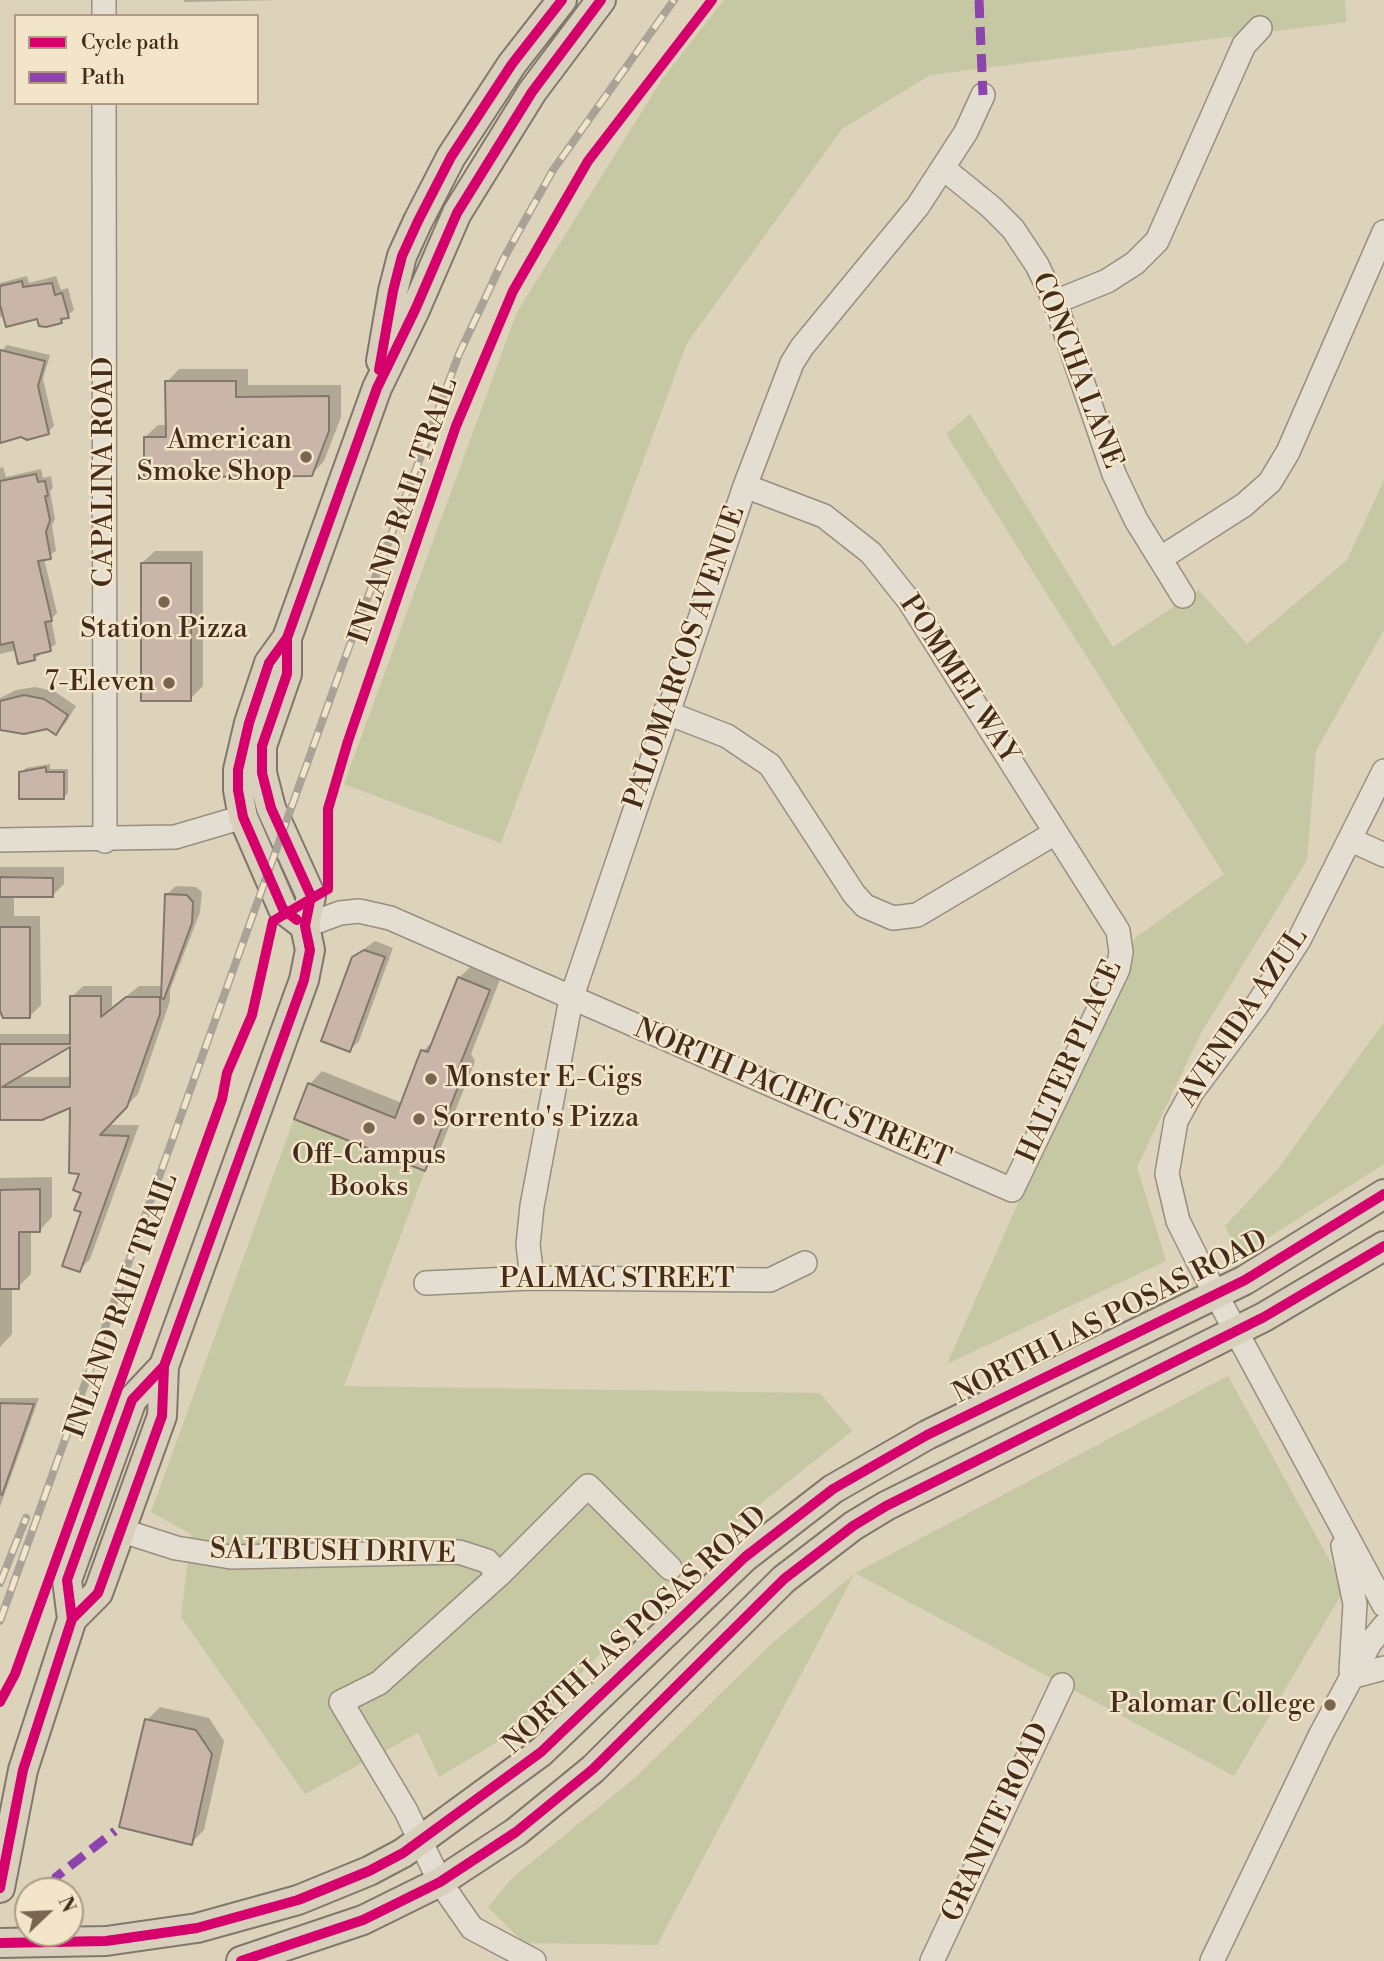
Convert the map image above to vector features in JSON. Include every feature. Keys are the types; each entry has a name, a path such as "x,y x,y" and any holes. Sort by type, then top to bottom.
{"main road":[{"path":"377,388 393,291 402,256 418,221 451,158 512,64 562,0"},
{"path":"305,926 283,909 243,817 238,790 241,752 269,663 287,638 377,388 415,310 457,213 532,92 597,2"},
{"path":"72,1619 98,1593 162,1416 164,1366 303,980 310,950 305,926 310,896 271,808 262,773 262,746 287,674 287,638"},
{"name":"NORTH LAS POSAS ROAD","path":"0,1943 145,1938 220,1923 335,1886 381,1865 420,1841 541,1752 745,1557 833,1489 927,1435 1216,1294 1271,1264 1384,1194"},
{"path":"241,1961 352,1924 440,1882 516,1832 593,1769 756,1604 853,1526 955,1469 1235,1332 1384,1246"},
{"path":"0,1888 23,1770 72,1619 67,1580 132,1400 164,1366"},
{"path":"120,1530 109,1527 106,1522 131,1449 125,1418"}],"street":[{"path":"1055,302 1107,281 1135,263 1157,241 1244,45 1259,28"},
{"name":"PALOMARCOS AVENUE","path":"532,1279 528,1245 532,1206 571,999 745,485 792,363 802,346 918,206 966,132 983,95"},
{"name":"CAPALINA ROAD","path":"104,105 105,841"},
{"name":"CONCHA LANE","path":"943,168 991,207 1013,229 1037,265 1055,302 1114,474 1136,520 1183,596"},
{"path":"1161,558 1244,505 1270,482 1288,452 1384,232"},
{"name":"POMMEL WAY","path":"745,485 824,516 870,553 910,602 1118,931"},
{"path":"666,712 727,736 771,765 854,894 864,906 893,918 917,915 1055,833"},
{"name":"AVENIDA AZUL","path":"1384,771 1292,951 1257,1005 1192,1093 1176,1121 1167,1174 1178,1221 1235,1332 1384,1605"},
{"path":"0,840 105,841 175,837 243,817"},
{"path":"1351,840 1384,855"},
{"name":"NORTH PACIFIC STREET","path":"305,926 340,913 359,911 390,918 1012,1190"},
{"name":"HALTER PLACE","path":"1012,1190 1118,969 1121,952 1118,931"},
{"name":"PALMAC STREET","path":"426,1283 532,1279 770,1280 805,1263"},
{"path":"534,1961 472,1928 440,1882 406,1811 341,1702 379,1683 499,1576 588,1486 670,1567"},
{"path":"1338,1521 1356,1604 1351,1677"},
{"name":"SALTBUSH DRIVE","path":"120,1530 176,1548 232,1557 459,1552 487,1561 499,1576"},
{"path":"1212,1961 1351,1677 1370,1643 1384,1626"},
{"path":"1351,1677 1384,1668"},
{"name":"GRANITE ROAD","path":"932,1961 1062,1685"}],"green space":[{"path":"724,0 1345,0 1346,22 930,75 842,129 687,343 501,843 344,784 517,312 663,78"},
{"path":"970,414 1113,647 1199,590 1247,644 1347,560 1384,480 1384,630 1316,751 1307,860 1201,1033 1137,1167 1166,1261 947,1364 1135,938 1224,874 946,434"},
{"path":"1384,1022 1384,1164 1239,1256 1225,1226 1278,1169"},
{"path":"294,1119 425,1171 344,1386 820,1393 852,1431 695,1556 539,1717 439,1777 418,1733 305,1794 181,1617 191,1534 151,1512"},
{"path":"1228,1376 1345,1588 1234,1776 855,1573"},
{"path":"855,1573 657,1945 524,1943 488,1907 512,1878 636,1777 769,1646"}],"building":[{"path":"22,281 23,287 52,283 55,295 62,293 69,318 61,319 62,323 46,327 39,326 37,319 6,327 0,305 0,286"},
{"path":"0,350 45,361 38,386 49,434 27,440 21,437 0,443"},
{"path":"165,381 236,381 236,397 329,396 329,431 312,476 144,477 144,437 166,437"},
{"path":"36,474 38,482 45,481 48,496 45,496 50,520 46,532 51,559 38,561 52,621 45,622 51,651 34,655 35,660 18,664 13,642 0,645 0,481"},
{"path":"141,563 191,563 191,701 141,701"},
{"path":"24,695 44,699 68,715 56,735 47,729 24,734 0,730 0,701"},
{"path":"46,767 46,772 64,772 64,799 19,799 19,772"},
{"path":"0,877 53,878 53,897 0,897"},
{"path":"165,894 187,895 193,902 192,923 164,999 161,998"},
{"path":"0,927 30,927 30,1018 3,1018 0,1011"},
{"path":"364,950 385,957 350,1052 321,1041 352,957"},
{"path":"458,977 490,990 459,1067 463,1074 425,1171 294,1119 308,1083 395,1118 421,1050 428,1052"},
{"path":"70,996 101,996 101,1017 126,997 160,997 160,1014 127,1107 100,1135 129,1136 80,1272 62,1266 81,1212 74,1210 81,1193 73,1190 79,1174 69,1173 70,1108 42,1120 0,1120 0,1044 70,1044","holes":["70,1047 70,1087 2,1087"]},
{"path":"40,1189 40,1232 19,1232 19,1289 0,1289 0,1190"},
{"path":"0,1403 34,1404 2,1495 0,1494"},
{"path":"145,1719 196,1730 212,1754 192,1845 119,1827"}],"railway":[{"path":"0,1621 342,666 459,354 504,258 553,170 674,0"},
{"path":"0,1583 26,1518"}],"marked path":[{"path":"979,0 983,95"},
{"path":"56,1877 115,1831"}],"cycle path":[{"path":"379,370 402,256 418,221 451,157 512,64 562,0"},
{"path":"297,920 283,909 243,817 238,790 238,770 249,723 269,663 287,638 377,388 415,310 457,213 532,92 601,0"},
{"name":"INLAND RAIL TRAIL","path":"0,1702 15,1674 222,1099 227,1073 252,1015 273,921 328,889 328,809 348,741 456,426 513,291 588,161 712,0"},
{"path":"72,1619 98,1593 162,1416 164,1366 304,980 310,950 305,926 311,896 271,808 262,773 262,746 287,674 287,638"},
{"path":"0,1943 106,1941 197,1928 298,1900 369,1871 403,1853 541,1752 745,1557 833,1489 927,1435 1245,1280 1384,1194"},
{"path":"241,1961 363,1920 440,1882 516,1832 593,1769 784,1579 853,1526 886,1506 1264,1317 1384,1246"},
{"path":"0,1888 23,1770 72,1619 67,1580 132,1400 164,1366"}],"place":[{"name":"American Smoke Shop","path":"306,457"},
{"name":"Station Pizza","path":"164,602"},
{"name":"7-Eleven","path":"169,683"},
{"name":"Monster E-Cigs","path":"431,1079"},
{"name":"Sorrento's Pizza","path":"419,1119"},
{"name":"Off-Campus Books","path":"369,1128"},
{"name":"Palomar College","path":"1330,1705"}]}
